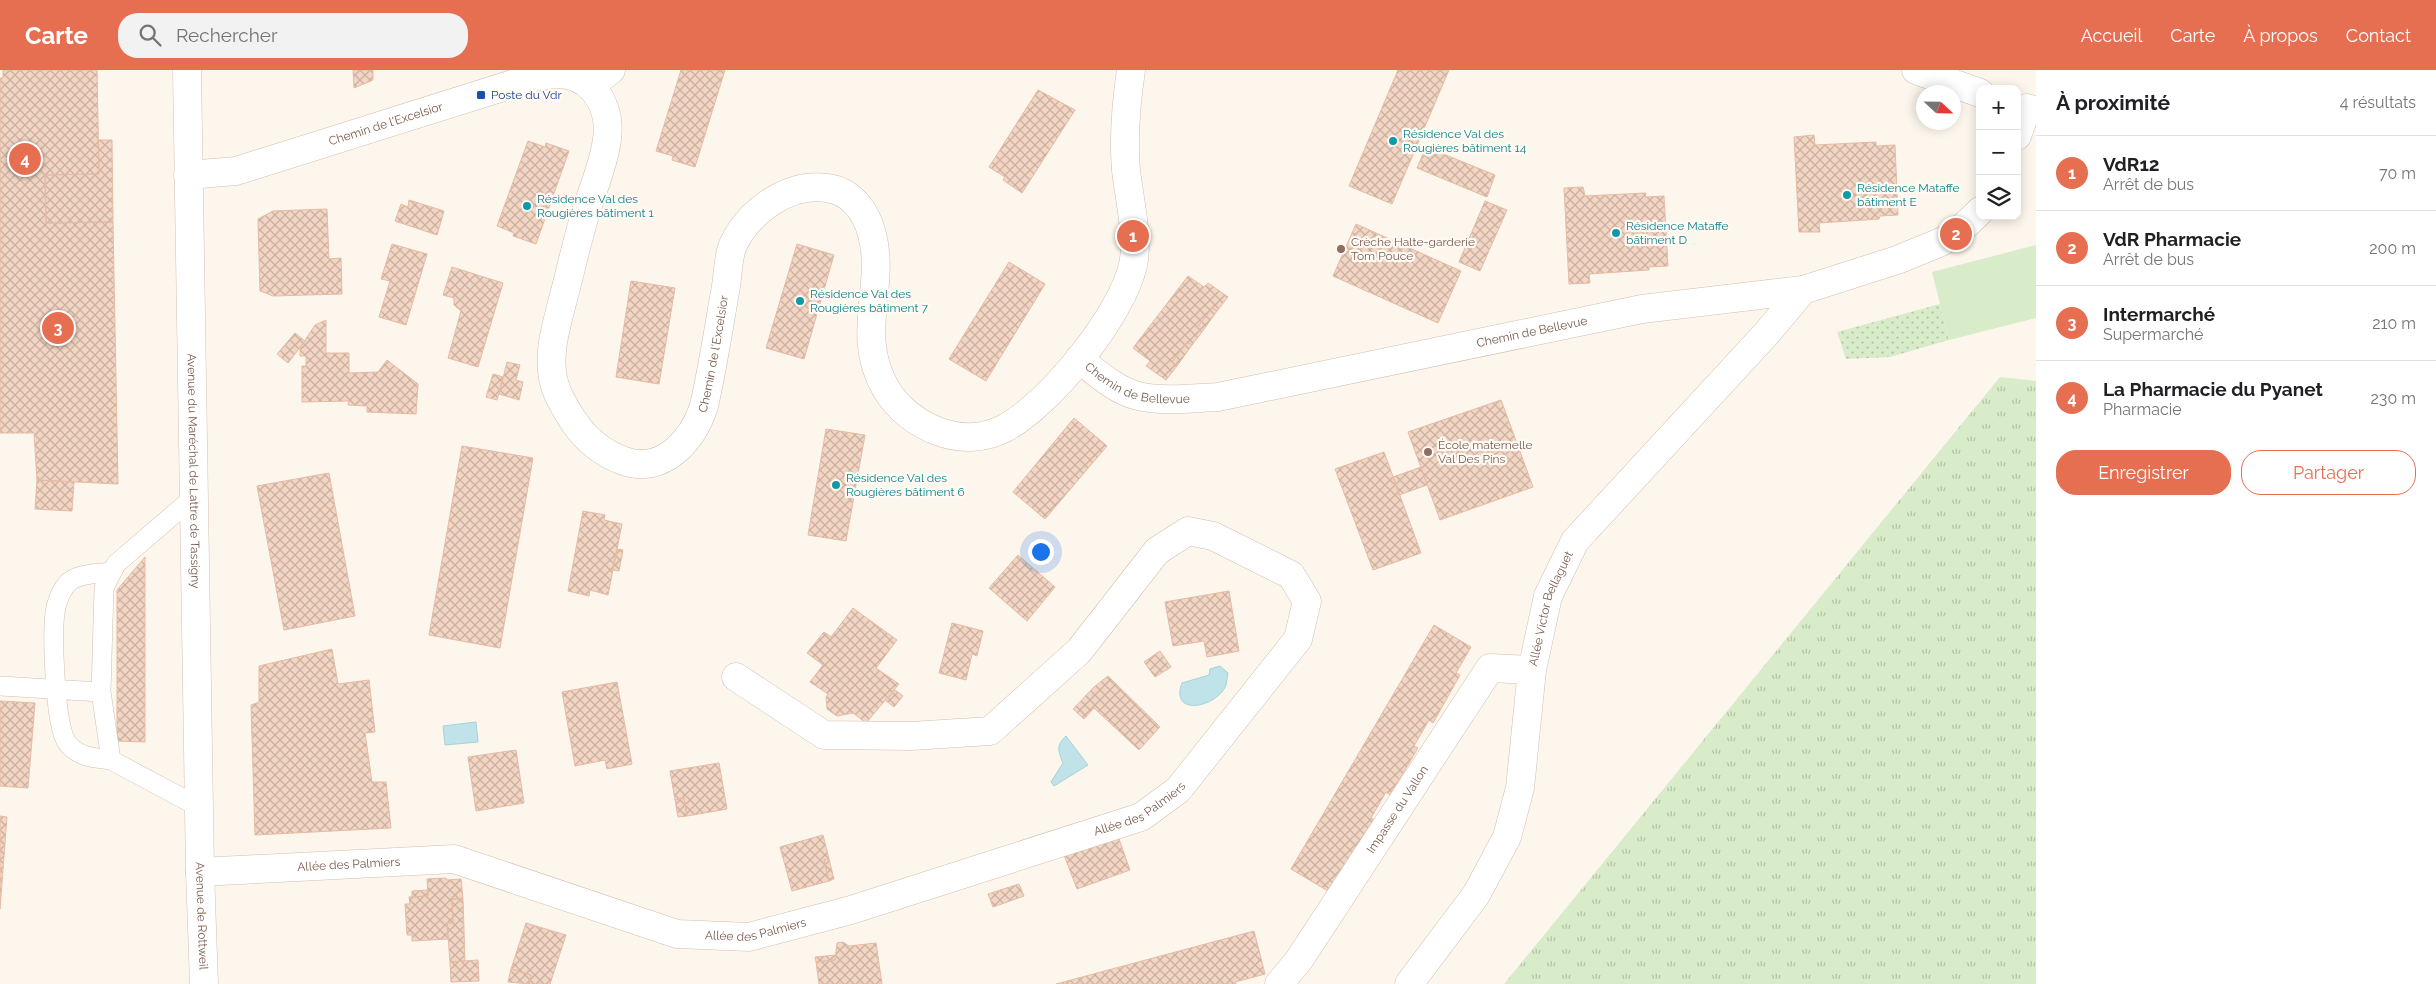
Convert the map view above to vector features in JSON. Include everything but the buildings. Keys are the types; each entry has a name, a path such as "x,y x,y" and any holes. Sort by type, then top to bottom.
{"street":[{"name":"Avenue du Maréchal de Lattre de Tassigny","path":"187,70 200,872"},
{"name":"Chemin de l'Excelsior","path":"188,175 236,171 538,73 601,78 608,138 580,234 556,330 552,359 553,377 566,408 582,434 605,452 632,464 649,464 672,454 688,438 704,406 733,246 762,209 776,199 804,188 830,188 842,192 860,206 872,236 874,256 870,330 874,361 891,396 907,414 918,422 944,434 957,437 984,435 1004,429 1038,403 1079,359 1120,300 1134,257 1125,143 1125,112 1130,70"},
{"path":"1916,70 1976,91"},
{"path":"2019,130 2027,108"},
{"name":"Chemin de Bellevue","path":"1079,359 1110,383 1138,396 1218,397 1642,309 1803,290 1897,260 1941,242 1956,234 1976,215"},
{"name":"Allée Victor Bellaguet","path":"1409,984 1476,894 1507,837 1520,788 1532,670 1548,596 1575,541 1766,334 1803,290"},
{"name":"Allée des Palmiers","path":"200,872 454,859 677,934 749,937 851,910 1141,817 1178,790 1298,639 1307,601 1291,576 1213,536 1188,531 1157,552 1080,651 990,731 910,736 824,735 736,677"},
{"name":"Impasse du Vallon","path":"1279,984 1299,960 1490,668 1532,670"},
{"name":"Avenue de Rottweil","path":"189,984 200,872"},
{"name":"Avenue de Rottweil","path":"200,872 204,984"}],"lane":[{"path":"110,760 101,692 104,588 116,564 195,496"},
{"path":"112,572 75,578 67,583 56,608 54,628 56,689 66,740 79,753 91,758 110,760 199,807"},
{"path":"0,686 101,692"}],"green space":[{"path":"2036,245 2036,318 1949,340 1932,272"},
{"path":"1940,304 1949,340 1890,357 1846,359 1837,332"},
{"path":"2000,377 2036,381 2036,984 1504,984"}],"water":[{"path":"1220,666 1228,673 1226,685 1221,693 1214,699 1196,705 1188,705 1182,701 1180,694 1182,683 1209,675 1210,669"},
{"path":"476,722 478,742 445,745 443,726"},
{"path":"1066,736 1088,765 1054,786 1051,782 1063,763 1059,752 1059,745"}],"place":[{"name":"Poste du Vdr","path":"481,95"},
{"name":"Résidence Val des Rougières bâtiment 14","path":"1393,141"},
{"name":"La Pharmacie du Pyanet","path":"25,159"},
{"name":"Résidence Mataffe bâtiment E","path":"1847,195"},
{"name":"Résidence Val des Rougières bâtiment 1","path":"527,206"},
{"name":"Résidence Mataffe bâtiment D","path":"1616,233"},
{"name":"VdR Pharmacie","path":"1956,234"},
{"name":"VdR12","path":"1133,236"},
{"name":"Crèche Halte-garderie Tom Pouce","path":"1341,249"},
{"name":"Résidence Val des Rougières bâtiment 7","path":"800,301"},
{"name":"Intermarché","path":"58,328"},
{"name":"École maternelle Val Des Pins","path":"1428,452"},
{"name":"Résidence Val des Rougières bâtiment 6","path":"836,485"}]}
